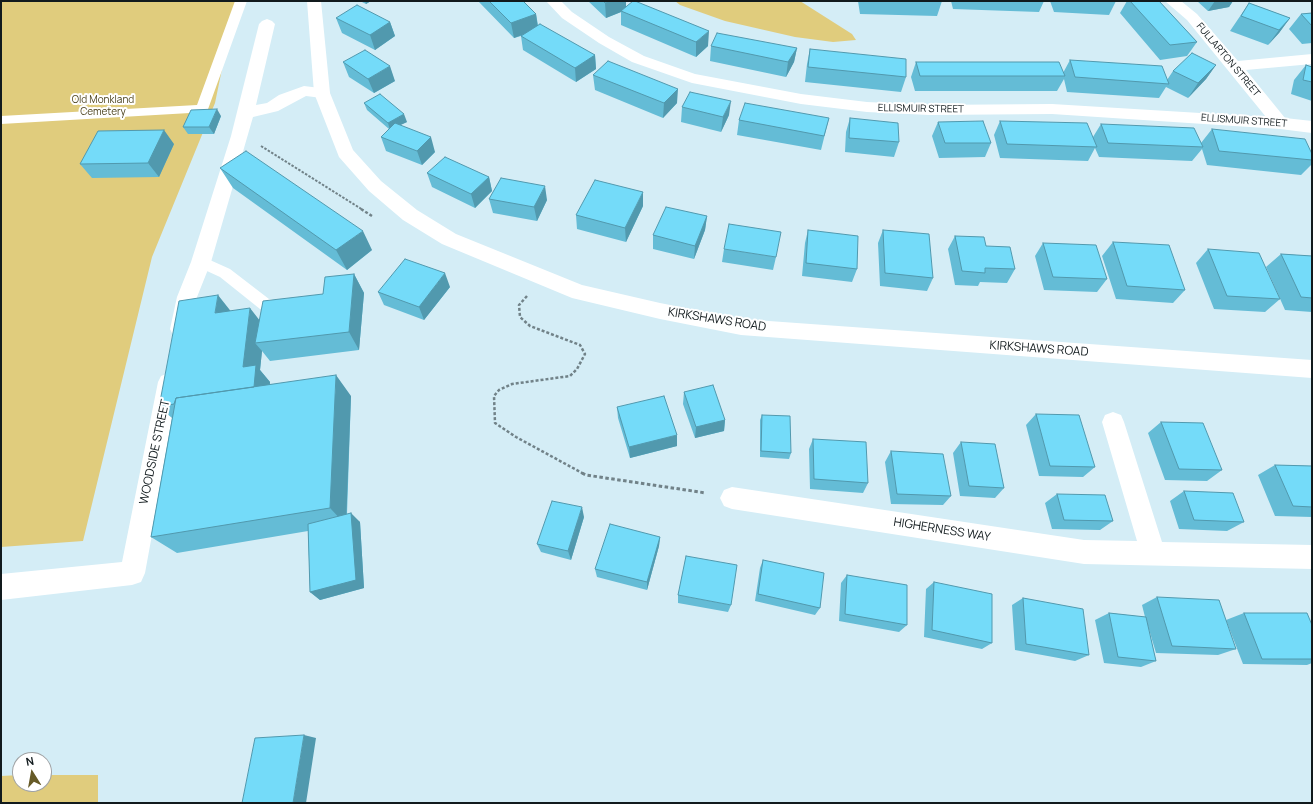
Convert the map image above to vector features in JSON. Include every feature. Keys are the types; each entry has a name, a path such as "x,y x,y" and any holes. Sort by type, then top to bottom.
{"street":[{"name":"KIRKSHAWS ROAD","path":"314,1 322,93 345,154 375,186 410,215 449,239 540,278 579,292 660,311 741,326 1312,369"},
{"name":"ELLISMUIR STREET","path":"553,1 567,15 604,40 638,59 692,78 801,99 875,108 929,110 1052,109 1280,123 1312,127"},
{"name":"FULLARTON STREET","path":"1172,1 1192,17 1280,123"},
{"name":"WOODSIDE STREET","path":"1,587 132,573 153,498 174,359 187,297 201,262 240,136 267,24"},
{"path":"1234,66 1312,60"},
{"path":"246,113 272,107 284,99 304,91 322,93"},
{"path":"1114,422 1153,554"},
{"name":"HIGHERNESS WAY","path":"732,498 1084,552 1312,558"}],"lane":[{"path":"1,120 202,108 241,1"},
{"path":"201,262 225,273 266,305 293,305"}],"path":[{"path":"240,136 265,148 384,224 395,226 410,215"},
{"path":"540,278 519,305 520,317 530,326 580,345 585,354 577,369 570,376 512,384 499,390 494,396 495,423 516,437 586,475 732,498"}],"green space":[{"name":"Old Monkland Cemetery","path":"1,1 236,1 215,103 152,257 83,541 1,547"},
{"path":"675,1 800,1 852,34 856,40 833,42 795,37 725,21 680,5"},
{"path":"12,775 12,792 52,792 52,775 98,775 98,803 1,803 1,776"}],"building":[{"path":"489,1 523,1 536,14 511,23"},
{"path":"633,1 709,31 696,42 621,11"},
{"path":"1130,1 1159,1 1197,42 1170,45"},
{"path":"1249,3 1290,18 1279,30 1241,16"},
{"path":"357,5 390,22 370,35 336,18"},
{"path":"1312,13 1312,26 1301,14"},
{"path":"540,24 595,55 575,68 521,36"},
{"path":"717,33 797,48 788,62 711,46"},
{"path":"810,49 906,59 906,77 808,67"},
{"path":"365,50 390,66 368,79 343,62"},
{"path":"1192,53 1216,65 1198,83 1173,71"},
{"path":"1070,60 1162,66 1169,84 1075,77"},
{"path":"608,61 678,89 664,103 593,75"},
{"path":"916,62 1059,62 1065,76 920,76"},
{"path":"1306,65 1312,67 1312,82 1303,80"},
{"path":"690,92 731,101 723,117 682,107"},
{"path":"380,94 404,114 388,123 364,103"},
{"path":"745,103 829,118 824,136 739,120"},
{"path":"217,109 209,127 183,127 191,110"},
{"path":"850,118 898,123 899,142 849,138"},
{"path":"983,121 991,143 945,143 938,122"},
{"path":"1000,121 1087,123 1097,147 1007,144"},
{"path":"395,123 431,137 417,151 381,137"},
{"path":"1101,124 1194,128 1203,147 1108,143"},
{"path":"1212,129 1305,139 1312,154 1312,160 1219,151"},
{"path":"164,130 148,163 80,164 98,131"},
{"path":"246,151 363,231 336,250 220,168"},
{"path":"445,157 489,177 471,194 427,173"},
{"path":"501,178 545,186 534,207 489,199"},
{"path":"595,180 643,192 625,228 576,215"},
{"path":"666,207 707,216 695,246 653,235"},
{"path":"729,224 781,232 776,257 724,249"},
{"path":"808,230 858,236 857,269 806,263"},
{"path":"883,230 929,234 933,278 885,273"},
{"path":"955,236 984,237 986,246 1010,247 1015,269 985,268 985,273 962,271"},
{"path":"1113,242 1169,245 1185,290 1127,286"},
{"path":"1043,243 1096,245 1107,279 1053,277"},
{"path":"1208,249 1259,253 1280,299 1227,296"},
{"path":"1281,254 1312,256 1312,298 1301,297"},
{"path":"405,259 445,273 419,307 378,292"},
{"path":"354,274 349,332 255,343 263,301 323,294 325,277"},
{"path":"218,295 215,313 250,308 243,367 256,365 254,387 176,398 174,404 159,407 179,301"},
{"path":"336,375 330,508 151,537 176,398"},
{"path":"713,385 725,420 696,427 684,392"},
{"path":"664,396 677,435 629,447 617,407"},
{"path":"1036,414 1079,415 1095,467 1050,466"},
{"path":"762,415 790,416 791,453 761,451"},
{"path":"1161,422 1203,423 1222,470 1179,469"},
{"path":"813,439 866,442 868,483 814,479"},
{"path":"961,442 995,444 1004,488 969,486"},
{"path":"891,451 943,454 951,496 897,494"},
{"path":"1275,465 1312,466 1312,507 1293,506"},
{"path":"1184,491 1233,493 1244,522 1194,520"},
{"path":"1057,494 1105,495 1113,521 1064,520"},
{"path":"552,501 582,507 568,551 537,544"},
{"path":"351,513 356,580 310,592 308,524"},
{"path":"610,524 660,537 647,582 595,569"},
{"path":"686,556 737,565 731,605 678,595"},
{"path":"763,560 824,573 820,608 758,594"},
{"path":"847,575 907,585 907,625 845,614"},
{"path":"934,582 992,594 992,643 932,630"},
{"path":"1157,597 1219,600 1236,649 1172,646"},
{"path":"1023,598 1083,609 1089,655 1026,644"},
{"path":"1109,613 1146,617 1156,661 1118,657"},
{"path":"1244,613 1307,613 1312,625 1312,659 1262,659"},
{"path":"304,735 293,803 242,803 255,738"}]}
